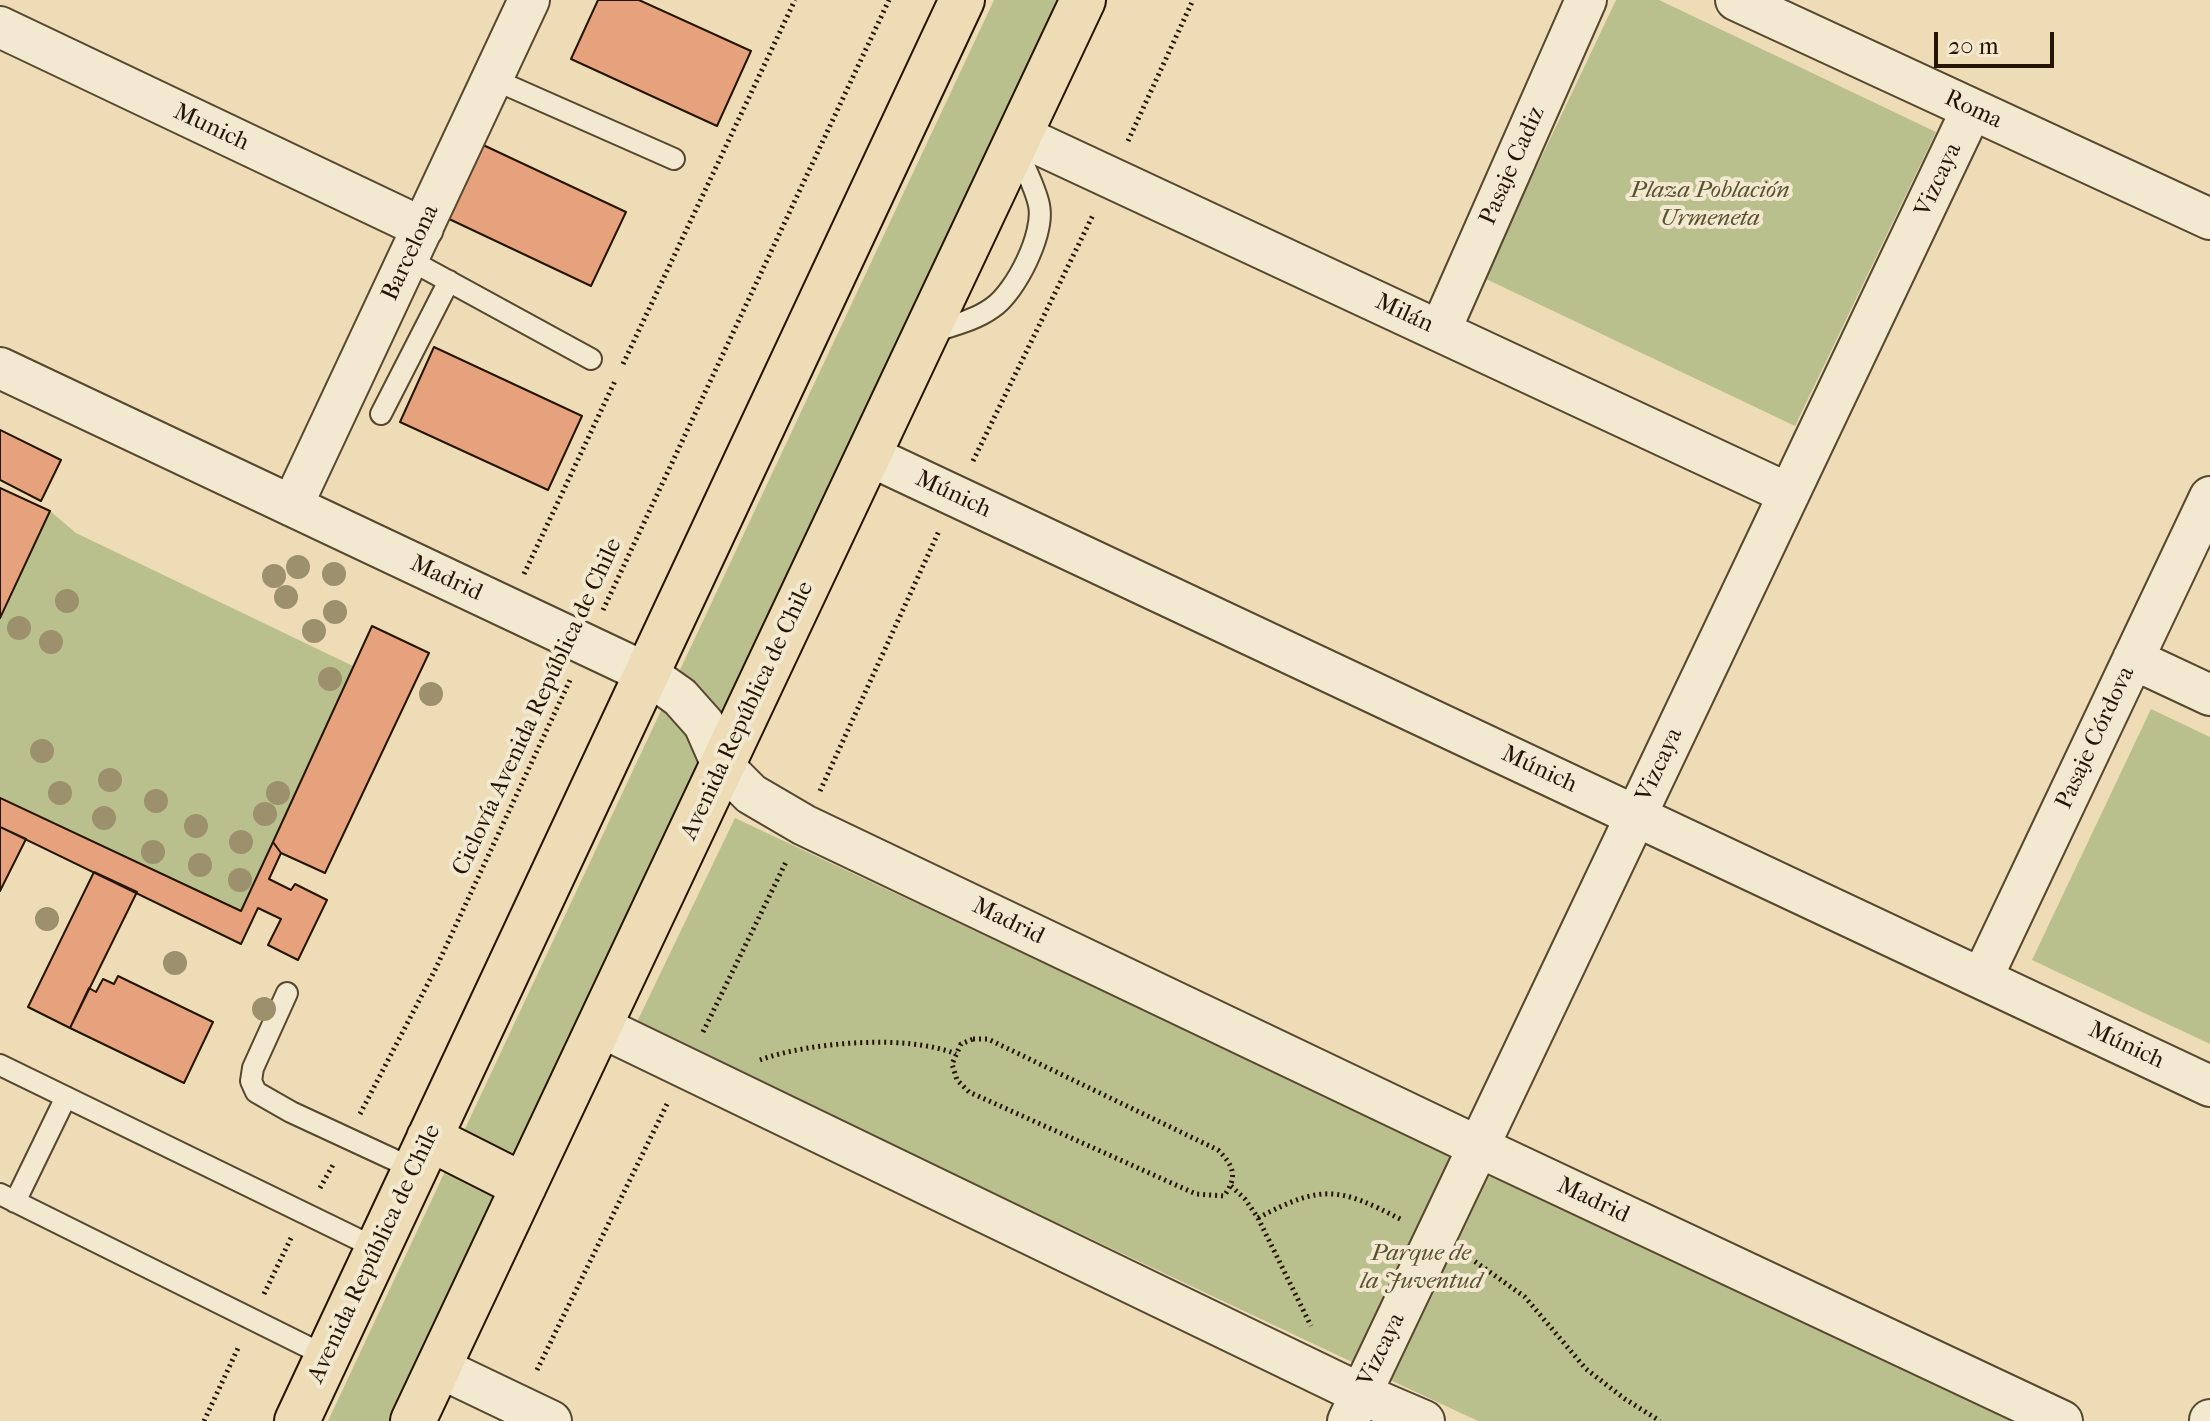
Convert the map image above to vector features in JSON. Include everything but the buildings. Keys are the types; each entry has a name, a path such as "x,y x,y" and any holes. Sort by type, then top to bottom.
{"main road":[{"name":"Avenida República de Chile","path":"297,1421 962,0"},
{"name":"Avenida República de Chile","path":"413,1421 1082,0"},
{"path":"422,1153 524,1186"}],"street":[{"name":"Barcelona","path":"292,506 529,0"},
{"name":"Pasaje Cadiz","path":"1440,331 1586,0"},
{"name":"Roma","path":"1736,0 2210,219"},
{"name":"Munich","path":"0,27 416,244"},
{"name":"Vizcaya","path":"1346,1397 1436,1237 1972,109"},
{"name":"Milán","path":"1017,140 1111,177 1789,494"},
{"name":"Madrid","path":"0,368 646,673 680,697 704,724 722,765 751,794 804,825 2062,1421"},
{"name":"Múnich","path":"868,455 2210,1086"},
{"name":"Pasaje Córdova","path":"1982,978 2210,497"},
{"path":"2133,659 2210,695"},
{"path":"599,1026 1346,1397 1424,1421"},
{"path":"438,1367 535,1413"}],"lane":[{"path":"493,79 674,159"},
{"path":"925,335 992,309 1005,297 1036,242 1040,205 1017,140"},
{"path":"416,244 449,281 591,359"},
{"path":"381,414 449,281"},
{"path":"287,993 253,1068 251,1081 256,1092 348,1138 422,1153"},
{"path":"0,1065 378,1249"},
{"path":"66,1097 8,1198 328,1357"}],"path":[{"path":"508,608 795,0"},
{"name":"Ciclovía Avenida República de Chile","path":"204,1421 305,1213 348,1138 435,970 889,0"},
{"path":"535,1413 700,1074 804,825 956,496 1193,0"},
{"path":"973,1039 988,1039 1218,1150 1229,1161 1234,1173 1231,1186 1224,1196 1196,1194 969,1092 957,1080 952,1064 956,1054 961,1044 973,1039"},
{"path":"700,1074 812,1047 863,1043 939,1047 956,1054"},
{"path":"1231,1186 1258,1218 1346,1397"},
{"path":"1258,1218 1292,1200 1315,1193 1341,1192 1378,1207 1489,1269 1525,1297 1586,1369 1660,1421"}],"green space":[{"path":"994,0 1062,0 394,1421 328,1421"},
{"name":"Plaza Población Urmeneta","path":"1616,0 1659,0 1936,132 1795,426 1484,278"},
{"path":"50,511 76,533 353,666 241,911 0,798 0,618"},
{"path":"2151,709 2210,737 2210,1044 2032,960"},
{"name":"Parque de la Juventud","path":"735,818 2017,1421 1478,1421 1388,1379 636,1024"}]}
